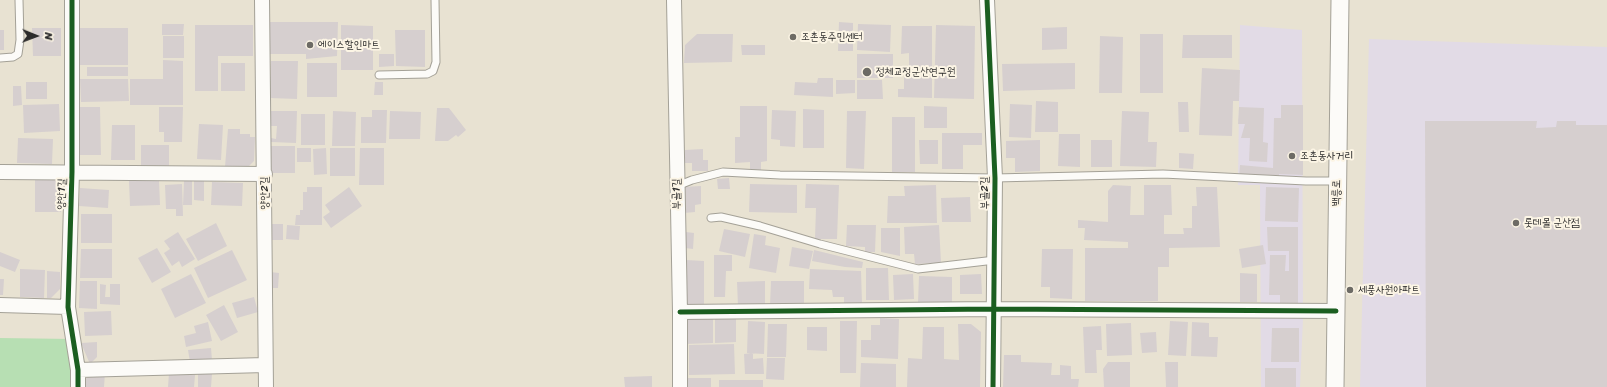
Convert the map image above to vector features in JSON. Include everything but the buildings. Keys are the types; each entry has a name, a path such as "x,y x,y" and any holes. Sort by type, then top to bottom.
{"street":[{"name":"양안1길","path":"72,0 72,172 68,307 78,370 78,387"},
{"name":"양안2길","path":"262,0 265,174 266,387"},
{"name":"부골1길","path":"674,0 680,387"},
{"name":"부골2길","path":"987,0 995,178 993,387"},
{"name":"백릉로","path":"1335,387 1340,0"},
{"path":"0,172 265,174"},
{"path":"0,306 68,307"},
{"path":"680,312 994,309 1336,311"},
{"path":"78,370 265,365"}],"lane":[{"path":"0,58 13,57 18,54 20,40 19,0"},
{"path":"378,75 427,74 433,70 436,62 435,0"},
{"path":"677,186 723,172 780,175 995,178 1163,174 1306,181 1337,181"},
{"path":"711,218 721,217 760,226 820,244 918,269 995,260"}],"shaded area":[{"path":"1240,25 1302,30 1303,319 1300,387 1261,387 1260,185 1238,185"},
{"path":"1369,39 1607,47 1607,387 1360,387"}],"green space":[{"path":"0,338 73,339 72,387 0,387"}],"cycle path":[{"path":"72,0 72,172 68,307 78,370 78,387"},
{"path":"987,0 995,178 993,387"},
{"path":"680,312 994,309 1336,311"}],"place":[{"name":"조촌동주민센터","path":"793,37"},
{"name":"에이스할인마트","path":"310,45"},
{"name":"정체교정군산연구원","path":"867,72"},
{"name":"조촌동사거리","path":"1292,156"},
{"name":"롯데몰 군산점","path":"1516,223"},
{"name":"세풍사원아파트","path":"1350,290"}]}
